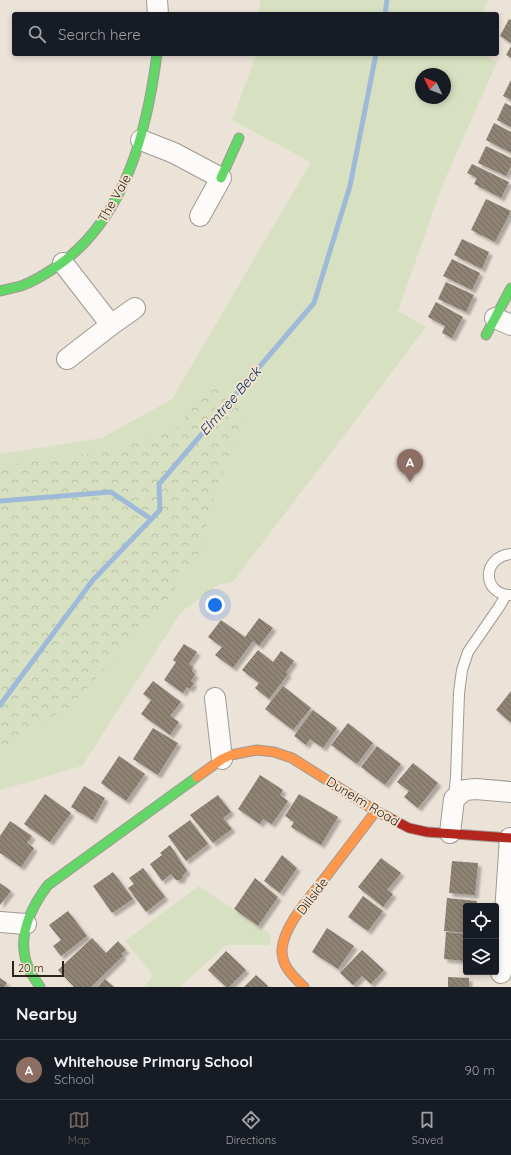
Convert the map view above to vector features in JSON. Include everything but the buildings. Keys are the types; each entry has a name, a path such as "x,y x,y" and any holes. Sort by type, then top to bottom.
{"street":[{"path":"157,0 158,12"},
{"name":"The Vale","path":"0,291 20,286 44,275 63,263 101,223 115,201 130,172 141,140 150,105 157,56"},
{"path":"200,216 221,178 239,138"},
{"path":"141,140 174,153 221,178"},
{"path":"63,263 111,325"},
{"path":"498,326 511,288"},
{"path":"67,359 135,308"},
{"path":"215,698 222,759"},
{"name":"Dunelm Road","path":"40,987 30,970 25,954 24,939 26,924 31,909 38,897 48,885 222,759 237,752 250,750 279,752 292,758 376,811 409,828 427,832 510,838"},
{"path":"450,833 454,799 465,790 476,789 511,792"},
{"name":"Dillside","path":"304,987 290,973 285,963 282,951 284,938 300,911 376,811"},
{"path":"501,973 506,951 510,838"},
{"path":"0,922 26,924"}],"lane":[{"path":"454,799 459,693 462,670 468,652 509,595 497,591 492,586 489,574 493,562 498,558 511,554"}],"green space":[{"path":"260,0 488,0 483,12 259,12"},
{"path":"255,56 488,56 497,62 442,186 398,311 426,327 233,582 218,585 181,612 82,766 0,790 0,454 102,438 172,399 311,162 232,120"},
{"path":"214,377 245,410 214,497 200,552 160,610 69,707 0,749 0,466 115,450 178,427"},
{"path":"199,886 271,935 269,945 226,945 180,987 144,987 153,975 125,941"}],"waterway":[{"name":"Elmtree Beck","path":"385,12 387,0"},
{"name":"Elmtree Beck","path":"0,705 93,580 160,510 159,484 314,303 350,186 376,56"},
{"path":"0,501 111,492 151,519"}],"traffic: fast":[{"path":"0,291 27,284 43,276 63,262 85,242 103,220 118,195 140,140 153,83 157,56"},
{"path":"221,178 239,138"},
{"path":"486,335 511,288"},
{"path":"40,987 30,971 26,960 24,937 30,915 48,885 197,777"}],"traffic: slow":[{"path":"197,777 222,759 231,755 257,750 274,752 292,758 388,817"},
{"path":"304,987 288,970 283,961 282,949 284,939 293,920 300,910 376,811"}],"traffic: jam":[{"path":"388,817 409,828 427,832 511,838"}],"place":[{"name":"Whitehouse Primary School","path":"410,482"}]}
